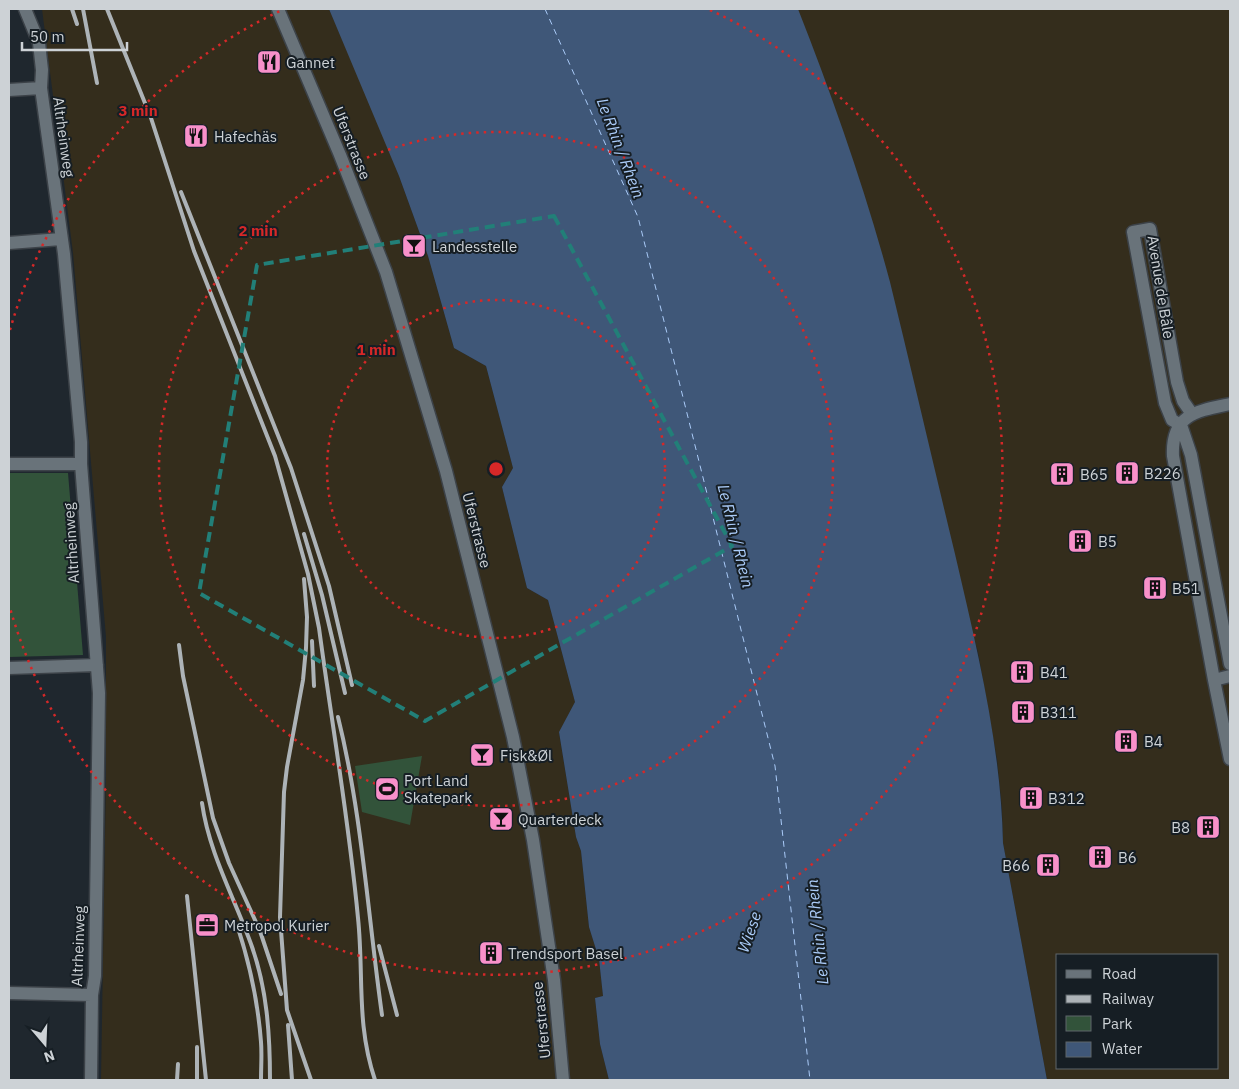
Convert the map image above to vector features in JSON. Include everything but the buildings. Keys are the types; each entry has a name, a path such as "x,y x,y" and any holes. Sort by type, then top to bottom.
{"street":[{"name":"Altrheinweg","path":"25,9 38,43 42,70 41,88 64,254 81,442 81,464 99,693 95,976 92,995 91,1080"},
{"name":"Uferstrasse","path":"278,9 340,155 386,272 446,471 513,737 531,830 554,980 563,1080"},
{"path":"9,90 41,88"},
{"name":"Avenue de Bâle","path":"1195,413 1183,401 1176,382 1150,229 1133,232 1165,403 1172,420 1181,425 1191,455 1230,664"},
{"path":"9,243 61,239"},
{"path":"1230,404 1195,413 1184,420 1174,437 1173,456 1230,759"},
{"path":"9,464 81,464"},
{"path":"9,668 97,665"},
{"path":"1214,680 1230,676"},
{"path":"9,993 92,995"}],"highlighted area":[{"path":"554,216 732,546 425,721 199,593 257,265"}],"shaded area":[{"path":"42,9 329,9 381,129 399,176 428,256 454,348 486,366 513,468 502,487 527,588 548,600 575,702 559,733 576,837 581,851 589,927 599,959 603,996 595,998 600,1044 609,1080 101,1080 106,777 106,637 73,253"},
{"path":"794,9 1230,9 1230,1080 1047,1080 1003,843 997,759 978,652"}],"green space":[{"path":"9,473 68,473 83,655 9,657"},
{"name":"Port Land Skatepark","path":"422,756 410,825 362,812 355,766"}],"water":[{"path":"329,9 798,9 848,144 890,282 963,590 993,734 998,770 1003,843 1047,1080 609,1080 600,1044 595,998 603,996 599,959 589,927 581,851 576,837 559,732 575,702 548,600 527,588 502,487 513,468 486,366 454,348 428,256 399,176"}],"ferry route":[{"path":"545,9 638,217 775,766 810,1080"}],"railway":[{"path":"72,9 77,24"},
{"path":"83,9 97,83"},
{"path":"107,9 151,118 194,251 275,456 308,574 319,628 350,845 360,939 365,1039 375,1080"},
{"path":"181,192 291,468 329,586 352,685"},
{"path":"304,534 322,595 345,693"},
{"path":"304,579 307,617 306,648 303,680 284,792 280,917 287,1010 311,1080"},
{"path":"312,641 314,686"},
{"path":"179,645 183,676 213,818 229,863 260,931 281,994"},
{"path":"338,717 359,828 382,1015"},
{"path":"202,803 210,840 251,944 261,977 268,1028 270,1080"},
{"path":"187,896 206,1080"},
{"path":"238,928 256,999 261,1047 261,1080"},
{"path":"379,946 397,1015"},
{"path":"288,1025 292,1080"},
{"path":"197,1047 197,1080"},
{"path":"177,1080 178,1064"}],"place":[{"name":"Gannet","path":"269,62"},
{"name":"Hafechäs","path":"196,136"},
{"name":"Landesstelle","path":"414,246"},
{"name":"B226","path":"1127,473"},
{"name":"B65","path":"1062,474"},
{"name":"B5","path":"1080,541"},
{"name":"B51","path":"1155,588"},
{"name":"B41","path":"1022,672"},
{"name":"B311","path":"1023,712"},
{"name":"B4","path":"1126,741"},
{"name":"Fisk&Øl","path":"482,755"},
{"name":"Port Land Skatepark","path":"387,789"},
{"name":"B312","path":"1031,798"},
{"name":"Quarterdeck","path":"501,819"},
{"name":"B8","path":"1208,827"},
{"name":"B6","path":"1100,857"},
{"name":"B66","path":"1048,865"},
{"name":"Metropol Kurier","path":"207,925"},
{"name":"Trendsport Basel","path":"491,953"}],"water label":[{"name":"Le Rhin / Rhein","path":"621,148"},
{"name":"Le Rhin / Rhein","path":"736,536"},
{"name":"Wiese","path":"749,932"},
{"name":"Le Rhin / Rhein","path":"817,932"}]}
